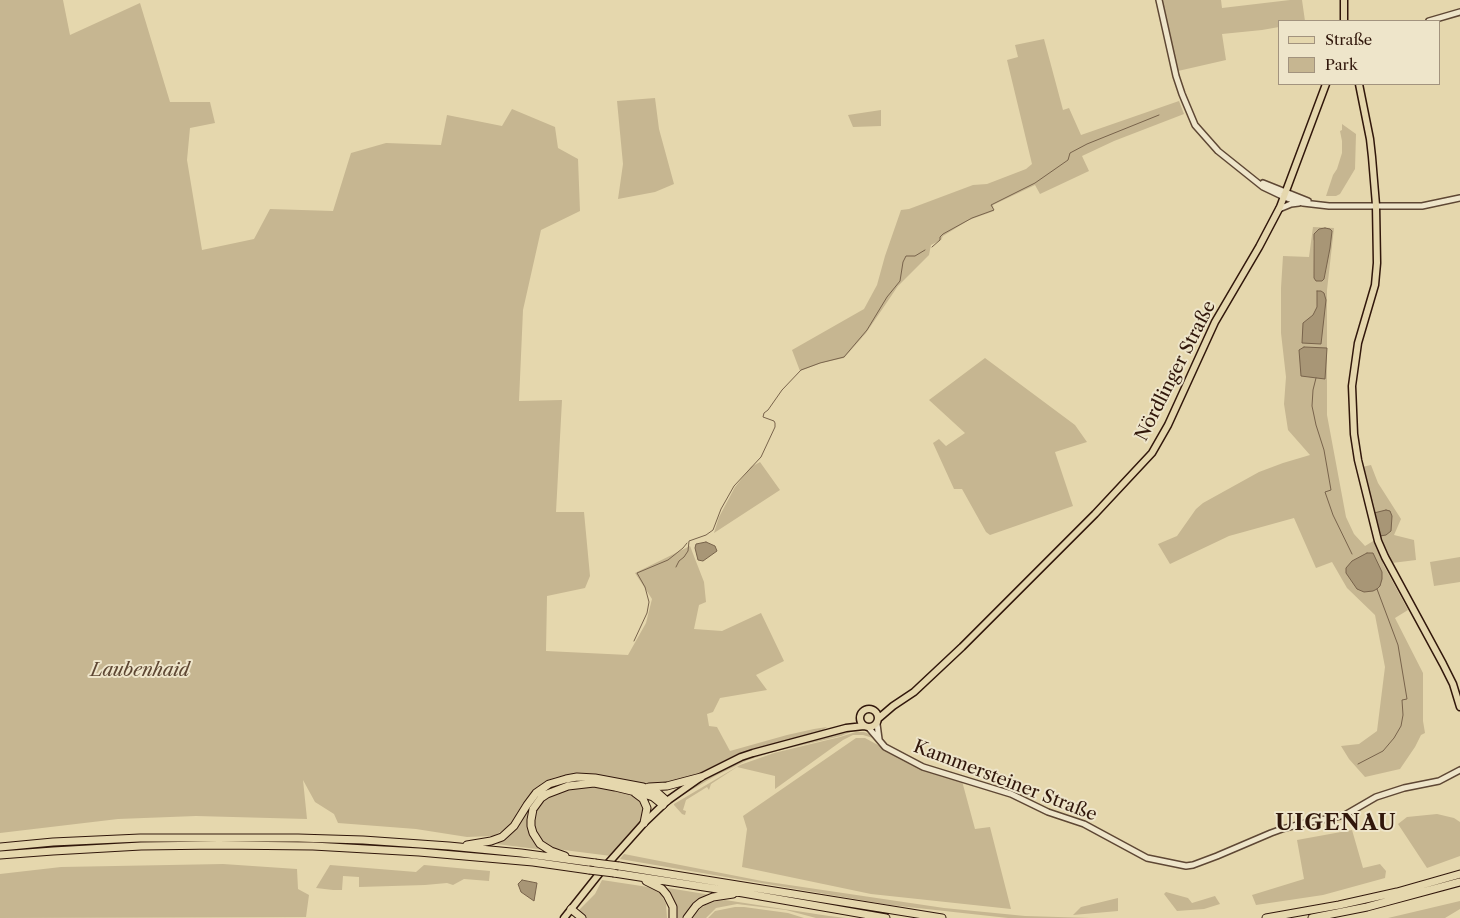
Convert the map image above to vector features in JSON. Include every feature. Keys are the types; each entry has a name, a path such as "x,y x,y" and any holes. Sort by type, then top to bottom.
{"highway":[{"path":"449,846 480,843 502,837 514,826 536,793 549,784 566,779 586,777 643,787 658,794 665,803"},
{"path":"643,787 667,786 701,777"},
{"path":"577,860 546,848 536,839 531,826 533,809 537,802 547,794 576,784 603,784 649,795 665,803"},
{"path":"631,790 643,799 646,804 648,811 644,824"},
{"path":"0,847 96,840 224,837 363,840 449,846 619,866 942,918"},
{"path":"0,855 141,846 219,845 304,846 420,852 524,861 614,873 886,918"},
{"path":"1266,918 1339,906 1460,874"},
{"path":"634,876 662,889 670,901 673,918"},
{"path":"1312,918 1368,907 1460,882"},
{"path":"687,918 696,906 706,900 743,893"},
{"path":"568,913 575,918"},
{"path":"568,913 582,918"}],"main road":[{"path":"1344,0 1344,20"},
{"name":"Nördlinger Straße","path":"877,718 914,692 962,647 1152,453 1168,425 1215,322 1259,247 1285,195 1326,85"},
{"path":"1359,85 1370,139 1376,205 1377,263 1375,285 1358,343 1354,364 1351,400 1358,460 1378,541 1385,558 1450,677 1460,707"},
{"path":"568,913 603,869 644,824 665,803 701,777 753,753 846,728 873,727 877,718 871,709 865,710 860,718 846,728"},
{"path":"860,718 866,726"}],"street":[{"path":"1159,0 1182,94 1195,125 1218,152 1262,187 1314,204"},
{"path":"1432,20 1460,12"},
{"path":"1285,195 1303,203"},
{"path":"1278,209 1291,204 1303,203 1329,206 1422,206 1460,198"},
{"path":"877,718 879,740"},
{"name":"Kammersteiner Straße","path":"866,726 885,747 923,767 1011,794 1048,812 1084,824 1146,858 1186,866 1210,859 1282,829 1345,815 1376,797 1404,788 1439,781 1460,770"}],"green space":[{"name":"Laubenhaid","path":"0,0 63,0 70,35 140,3 170,102 210,102 215,123 190,128 187,160 202,250 254,239 270,209 333,211 351,153 386,143 441,145 447,115 502,126 512,109 555,127 558,148 578,159 580,211 541,230 523,310 519,401 562,400 556,512 584,512 590,576 585,588 547,596 546,651 628,655 646,623 652,599 635,573 690,546 704,582 706,602 699,605 694,629 722,631 761,613 784,661 756,675 767,690 720,698 713,712 707,714 709,726 717,727 730,751 787,735 827,727 818,734 752,750 686,779 663,785 647,785 591,774 573,774 556,777 545,781 534,789 524,801 509,826 493,836 467,837 416,829 338,823 334,814 315,802 303,780 307,819 196,816 118,819 0,833"},
{"path":"1162,0 1221,0 1222,8 1302,0 1305,20 1278,20 1278,27 1222,34 1226,60 1178,71"},
{"path":"1044,39 1063,110 1069,108 1081,135 1179,101 1184,114 1114,141 1082,156 1089,171 1040,194 1035,185 993,205 994,211 969,220 943,236 941,240 931,245 929,255 898,286 866,333 844,358 821,363 800,371 792,350 864,309 877,285 901,210 909,209 973,185 987,184 1026,169 1032,164 1007,60 1018,57 1015,45"},
{"path":"655,98 659,129 674,184 655,192 618,199 623,164 617,101"},
{"path":"881,110 881,126 853,127 848,115"},
{"path":"1342,124 1356,134 1355,169 1340,194 1326,196 1342,153 1340,131 1342,130"},
{"path":"1313,227 1334,228 1327,290 1327,415 1346,517 1354,534 1365,546 1375,540 1358,468 1371,465 1378,483 1401,519 1394,535 1414,540 1416,560 1392,563 1381,544 1383,564 1408,610 1395,618 1423,673 1423,721 1425,733 1421,735 1400,769 1365,777 1349,759 1341,746 1359,744 1377,731 1385,667 1375,615 1347,588 1332,562 1316,568 1294,518 1229,536 1170,564 1158,544 1177,536 1196,509 1203,503 1259,472 1310,455 1288,430 1284,404 1286,377 1281,333 1283,256 1309,257","holes":["1319,229 1330,229 1332,231 1324,279 1314,278 1313,241"]},
{"path":"985,358 1075,425 1087,442 1055,452 1073,506 990,535 986,532 962,489 954,489 933,443 939,439 946,446 965,433 929,400"},
{"path":"760,462 780,490 714,533 719,517 735,487 751,467"},
{"path":"1460,557 1460,582 1434,586 1430,562"},
{"path":"850,730 853,731 841,736 748,760 715,776 676,799 710,776 744,760"},
{"path":"856,732 864,732 874,736 873,738 853,735 843,740 775,789 775,776 737,767 711,784 709,790 707,787 686,800 683,810 686,811 685,815 674,805 740,765 774,753"},
{"path":"856,738 865,738 913,764 962,781 975,829 990,827 1011,909 871,894 742,867 747,829 743,816"},
{"path":"576,778 648,792 568,783 553,787 542,793 528,816 545,850 496,844 504,839 541,790"},
{"path":"597,785 635,795 639,798 645,809 641,821 611,856 556,849 540,840 535,833 533,814 539,802 557,790"},
{"path":"1437,814 1454,818 1460,822 1460,856 1427,868 1398,824 1407,817"},
{"path":"1352,830 1363,868 1380,864 1386,871 1385,878 1323,895 1256,905 1252,895 1304,879 1297,840"},
{"path":"624,854 762,881 944,908 1025,916 1091,918 1008,918 890,905 620,859"},
{"path":"223,864 297,869 298,889 309,895 306,917 0,918 0,874 61,867"},
{"path":"330,865 416,872 424,865 490,871 489,881 464,879 453,885 447,883 359,887 359,877 343,876 342,890 316,888"},
{"path":"602,880 657,890 666,904 667,918 586,918 578,911 595,894"},
{"path":"662,887 711,895 684,918 675,918"},
{"path":"1166,892 1188,898 1192,903 1215,896 1220,904 1204,909 1177,911 1164,894"},
{"path":"1118,898 1118,911 1073,915 1081,907"},
{"path":"725,900 846,918 816,918 786,910 737,904 716,908 706,918 692,918 705,905"},
{"path":"1460,901 1460,909 1445,918 1388,918"},
{"path":"735,907 788,913 804,918 708,918 715,911"}],"shaded area":[{"path":"1325,228 1332,231 1330,248 1324,279 1316,281 1314,278 1314,234 1319,229"},
{"path":"1317,291 1324,293 1326,300 1321,344 1302,343 1303,323 1313,315 1317,307"},
{"path":"1304,347 1327,348 1325,379 1301,376 1299,350"},
{"path":"1390,511 1392,516 1391,531 1386,535 1380,536 1374,513"},
{"path":"706,542 715,546 717,551 703,561 698,560 696,544"},
{"path":"1367,553 1373,553 1382,572 1382,579 1377,589 1364,592 1357,589 1346,573 1346,568 1352,561"},
{"path":"522,880 537,883 534,901 521,892 518,884"}],"waterway":[{"path":"932,247 940,240 943,234 972,218 994,210 991,205 1035,183 1068,160 1070,153 1087,144 1159,115"},
{"path":"676,567 688,551 689,541 706,535 713,530 721,509 734,486 761,457 775,427 774,421 763,417 764,413 782,390 801,370 844,357 867,330 887,297 900,281 903,262 906,256 915,256 925,250"},
{"path":"1316,378 1312,406 1324,450 1331,490 1325,492 1333,515 1352,554"},
{"path":"634,641 647,613 649,602 645,587 637,573 668,560 687,543"},
{"path":"1358,764 1383,751 1394,738 1401,726 1403,715 1402,700 1407,699 1398,645 1377,589"}],"district":[{"name":"UIGENAU","path":"1336,824"}]}
